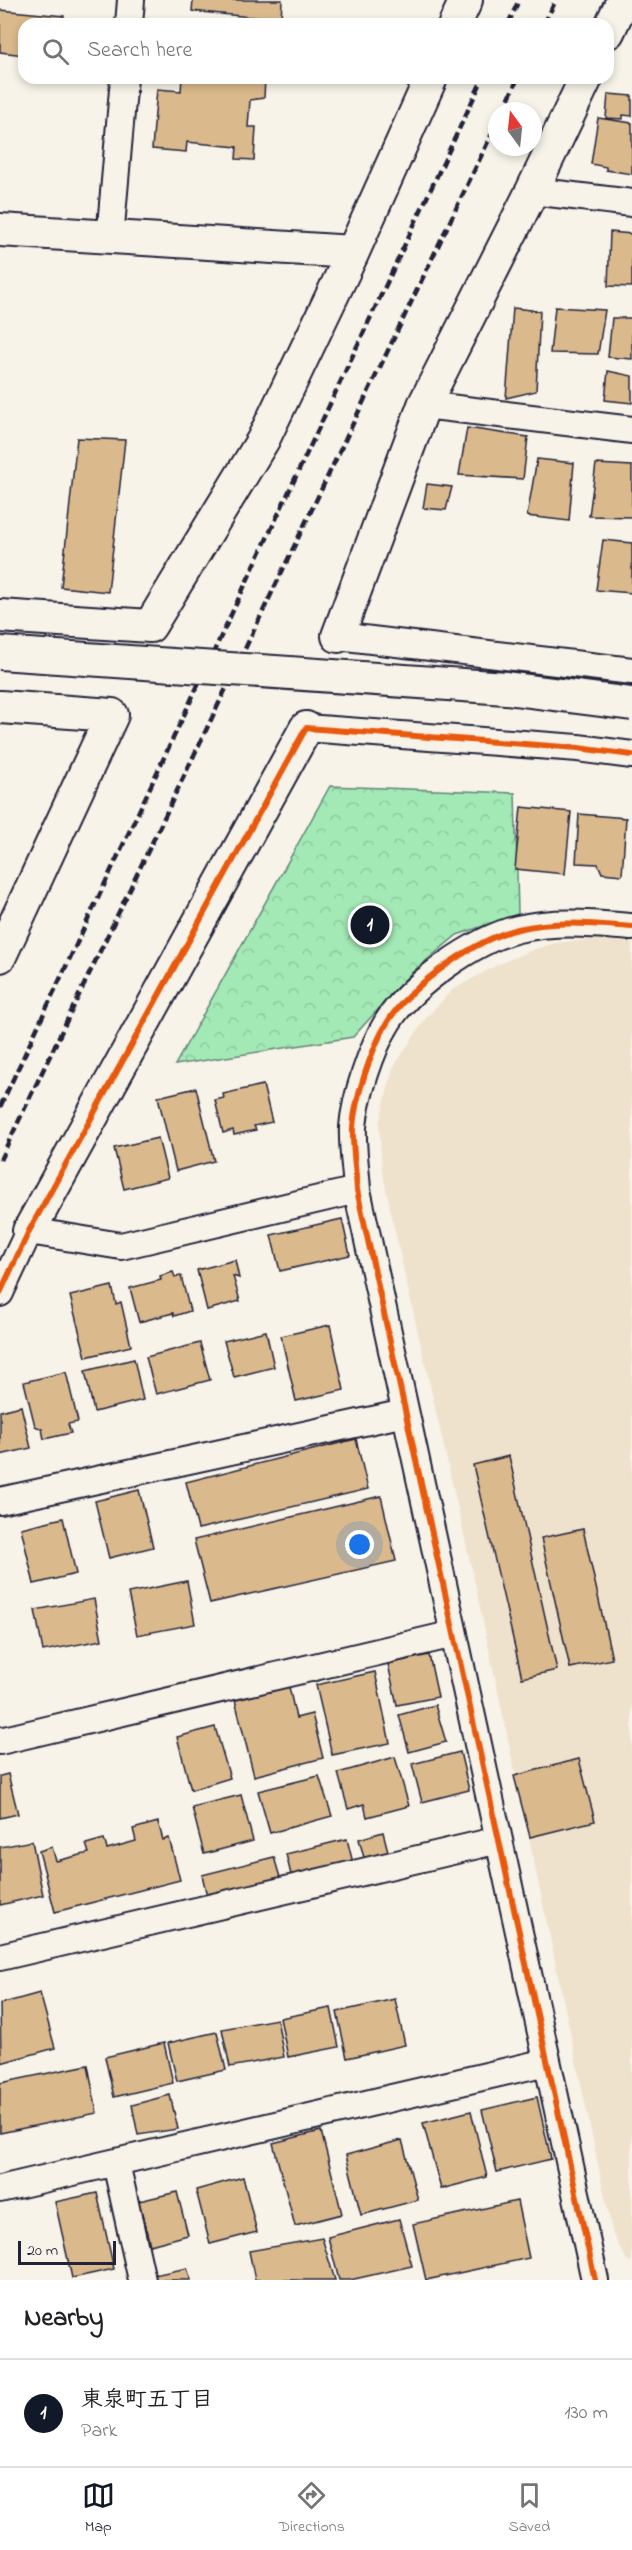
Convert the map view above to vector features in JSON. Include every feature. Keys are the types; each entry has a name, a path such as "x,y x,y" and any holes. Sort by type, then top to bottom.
{"street":[{"path":"130,18 131,0"},
{"path":"458,18 466,0"},
{"path":"614,19 623,0"},
{"path":"110,238 123,84"},
{"path":"0,616 150,626 263,440 353,252 428,84"},
{"path":"583,84 532,191 423,405 338,636 632,671"},
{"path":"532,191 632,203"},
{"path":"0,230 353,252"},
{"path":"423,405 632,430"},
{"path":"0,652 507,688 632,704"},
{"path":"0,707 112,715 0,956"},
{"path":"0,1293 29,1230 306,728 578,747 632,756"},
{"path":"595,2280 357,1190 353,1126 368,1064 388,1022 423,982 471,948 518,929 577,922 632,927"},
{"path":"29,1230 121,1246 357,1190"},
{"path":"0,1501 405,1413"},
{"path":"0,1741 454,1634"},
{"path":"0,1957 499,1840"},
{"path":"0,2190 547,2062"},
{"path":"116,2163 142,2280"}],"shaded area":[{"path":"593,939 632,943 632,2261 628,2262 613,2235 476,1588 394,1227 382,1169 379,1124 393,1068 426,1018 452,990 497,965 532,950 556,943"}],"green space":[{"path":"330,786 515,793 518,914 457,935 410,974 353,1037 175,1065"}],"building":[{"path":"193,0 282,0 281,18 192,11"},
{"path":"0,10 64,16 64,18 18,18 18,54 0,52"},
{"path":"182,84 265,84 264,98 250,100 248,127 256,127 254,160 236,159 237,147 187,142 186,152 152,149 157,89 181,91"},
{"path":"608,94 632,96 632,116 623,115 623,119 606,118"},
{"path":"598,118 632,123 632,174 606,170 606,167 591,164"},
{"path":"610,232 632,234 632,287 608,286"},
{"path":"555,307 605,310 598,354 550,353"},
{"path":"513,308 540,311 536,391 506,398"},
{"path":"612,318 632,318 632,359 608,357"},
{"path":"608,371 632,376 632,403 605,400"},
{"path":"467,428 528,437 523,479 459,475"},
{"path":"77,438 125,440 108,592 61,587"},
{"path":"537,459 574,463 569,521 527,516"},
{"path":"596,464 632,466 632,517 589,516"},
{"path":"427,484 452,487 446,510 423,508"},
{"path":"603,540 632,543 632,593 596,590"},
{"path":"521,807 571,812 565,874 515,869"},
{"path":"579,814 626,818 622,875 602,873 598,864 576,863"},
{"path":"263,1085 272,1122 254,1126 256,1130 234,1135 233,1130 223,1133 215,1100 224,1098 223,1094"},
{"path":"196,1088 214,1161 176,1171 158,1097"},
{"path":"158,1138 168,1178 124,1189 114,1148"},
{"path":"342,1219 350,1255 280,1271 271,1235"},
{"path":"235,1260 239,1278 233,1276 240,1301 207,1310 197,1270"},
{"path":"173,1272 175,1277 181,1276 190,1311 139,1322 130,1288 161,1280 160,1276"},
{"path":"112,1286 116,1304 121,1302 131,1346 86,1357 70,1296"},
{"path":"330,1325 344,1390 296,1401 281,1336"},
{"path":"266,1331 274,1367 234,1377 224,1341"},
{"path":"200,1343 210,1380 156,1394 146,1357"},
{"path":"134,1359 143,1400 94,1412 85,1371"},
{"path":"66,1372 78,1422 68,1424 71,1433 44,1439 42,1429 35,1426 24,1382"},
{"path":"21,1406 31,1448 0,1455 0,1411"},
{"path":"356,1439 368,1489 198,1529 186,1482"},
{"path":"509,1456 557,1670 522,1678 473,1465"},
{"path":"139,1490 153,1547 109,1558 95,1501"},
{"path":"381,1496 396,1561 210,1603 194,1540"},
{"path":"63,1518 76,1574 34,1584 21,1528"},
{"path":"583,1529 612,1659 570,1668 541,1538"},
{"path":"187,1581 195,1624 137,1635 128,1593"},
{"path":"94,1599 102,1640 43,1651 35,1610"},
{"path":"429,1655 438,1697 397,1705 388,1664"},
{"path":"375,1672 390,1743 332,1755 316,1685"},
{"path":"289,1687 296,1718 312,1714 323,1758 254,1776 235,1700"},
{"path":"435,1705 446,1742 409,1752 399,1715"},
{"path":"215,1727 230,1778 191,1790 177,1737"},
{"path":"460,1752 469,1790 422,1802 412,1764"},
{"path":"395,1757 409,1806 367,1817 364,1804 348,1809 338,1773"},
{"path":"579,1759 595,1821 530,1837 514,1776"},
{"path":"8,1774 18,1814 0,1818 0,1776"},
{"path":"319,1776 332,1816 270,1833 258,1791"},
{"path":"241,1795 253,1841 204,1854 192,1807"},
{"path":"158,1822 163,1840 169,1838 180,1880 55,1912 39,1851 52,1847 56,1861 89,1853 86,1844 104,1839 107,1849 136,1841 133,1829"},
{"path":"383,1832 390,1859 366,1865 359,1839"},
{"path":"347,1839 354,1867 293,1883 286,1854"},
{"path":"32,1841 43,1895 0,1905 0,1847"},
{"path":"274,1857 281,1881 208,1900 202,1875"},
{"path":"40,1993 55,2048 1,2063 0,2004"},
{"path":"395,1999 405,2045 347,2058 337,2012"},
{"path":"331,2008 339,2047 288,2057 280,2018"},
{"path":"277,2019 284,2057 230,2067 222,2029"},
{"path":"217,2032 226,2070 177,2081 168,2043"},
{"path":"164,2043 173,2083 114,2097 105,2057"},
{"path":"88,2065 97,2113 0,2133 0,2083"},
{"path":"170,2095 178,2129 138,2135 132,2105"},
{"path":"537,2097 551,2159 497,2172 482,2110"},
{"path":"471,2111 487,2177 441,2189 423,2123"},
{"path":"321,2131 342,2214 295,2226 273,2143"},
{"path":"402,2140 418,2200 361,2215 346,2155"},
{"path":"243,2177 257,2232 210,2244 196,2190"},
{"path":"177,2192 188,2235 150,2245 139,2201"},
{"path":"97,2193 114,2269 72,2278 55,2202"},
{"path":"517,2201 529,2258 426,2280 413,2224"},
{"path":"399,2219 412,2266 350,2280 339,2280 328,2237"},
{"path":"322,2238 335,2280 255,2280 249,2251"},
{"path":"187,2268 191,2280 156,2280 154,2275"}],"railway":[{"path":"511,18 519,0"},
{"path":"547,18 556,0"},
{"path":"0,1107 480,84"},
{"path":"507,102 515,84"},
{"path":"0,1160 488,142"}],"cycle path":[{"path":"0,1293 29,1231 306,728 578,748 632,755"},
{"path":"595,2280 357,1190 353,1127 365,1073 387,1023 411,994 445,966 464,953 501,934 532,926 589,924 632,927"}],"place":[{"name":"東泉町五丁目","path":"370,925"}]}
